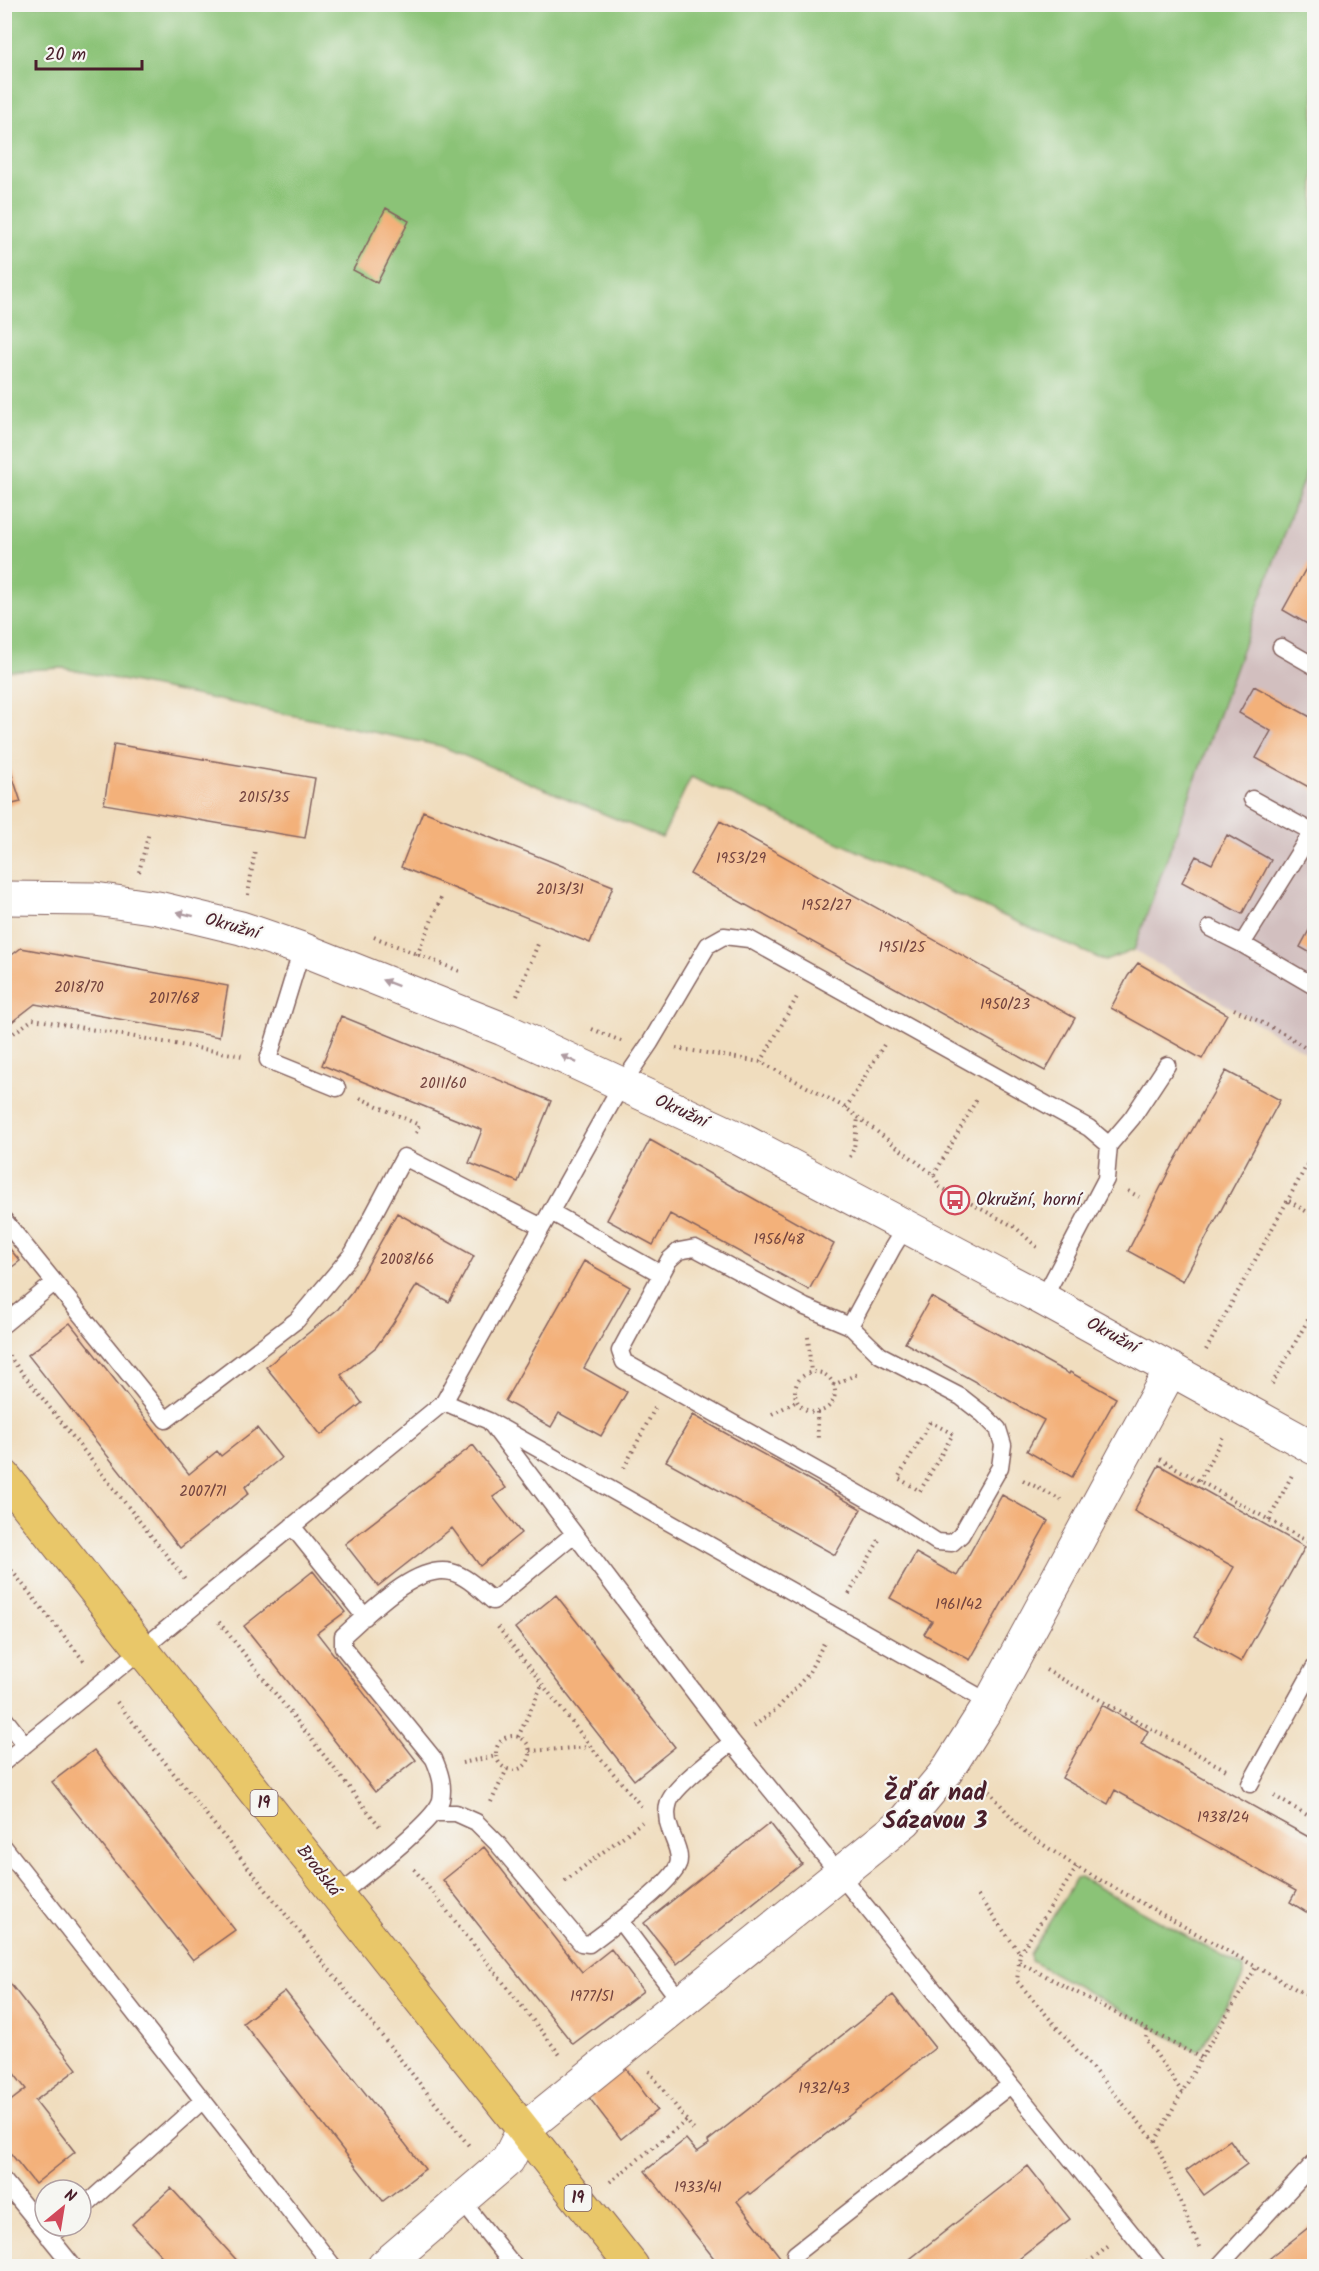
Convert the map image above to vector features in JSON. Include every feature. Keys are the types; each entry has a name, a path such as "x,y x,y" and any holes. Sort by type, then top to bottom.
{"main road":[{"name":"Brodská","path":"4,1476 632,2266"}],"street":[{"name":"Okružní","path":"4,898 94,899 158,908 241,928 302,949 503,1029 740,1139 1043,1299 1314,1448"},
{"path":"384,2266 508,2160 524,2130 905,1821 946,1772 990,1702 1171,1369"}],"lane":[{"path":"1281,647 1314,666"},
{"path":"1242,944 1313,833 1251,799"},
{"path":"1210,928 1314,986"},
{"path":"4,1762 444,1402 622,1084 650,1043 708,945 724,936 749,939 1089,1128 1109,1145"},
{"path":"302,949 268,1060 337,1088"},
{"path":"1043,1299 1106,1179 1109,1145 1132,1118 1167,1065"},
{"path":"4,1220 166,1420 297,1320 353,1253 404,1157 542,1227"},
{"path":"550,1212 661,1274"},
{"path":"850,1326 906,1226"},
{"path":"695,1248 805,1307 850,1326 880,1355 961,1397 998,1429 1003,1445 1000,1467 961,1535 952,1543 937,1542 894,1514 624,1362 620,1351 669,1260 679,1251 695,1248"},
{"path":"4,1324 54,1283"},
{"path":"444,1402 489,1421 990,1702"},
{"path":"489,1421 732,1742 1009,2086 1158,2266"},
{"path":"292,1526 365,1617"},
{"path":"338,1896 397,1848 435,1813 441,1801 442,1779 434,1759 343,1647 343,1636 401,1586 431,1573 451,1572 470,1582 493,1601 574,1534"},
{"path":"1250,1784 1314,1668"},
{"path":"4,1718 25,1744"},
{"path":"435,1813 456,1813 476,1822 497,1843 581,1943 589,1944 620,1921 669,1878 679,1864 678,1850 667,1817 669,1802 681,1786 732,1742"},
{"path":"4,1847 333,2266"},
{"path":"620,1921 681,2002"},
{"path":"795,2254 1009,2086"},
{"path":"93,2198 203,2100"},
{"path":"1219,2266 1314,2163"},
{"path":"4,2181 33,2209"},
{"path":"461,2200 514,2266"},
{"path":"59,2238 73,2266"}],"path":[{"path":"137,881 149,832"},
{"path":"248,896 255,849"},
{"path":"418,953 441,898"},
{"path":"526,1000 517,995 538,944"},
{"path":"761,1062 810,973"},
{"path":"1234,1009 1286,1034 1314,1054"},
{"path":"4,1040 33,1019 268,1060"},
{"path":"846,1108 897,1021"},
{"path":"584,1025 622,1041 650,1043 761,1062 846,1108 934,1175 940,1187 1016,1227 1059,1267"},
{"path":"934,1175 991,1074"},
{"path":"337,1088 419,1125 404,1157"},
{"path":"837,1190 854,1148 858,1117"},
{"path":"1208,1347 1314,1152"},
{"path":"1289,1201 1314,1215"},
{"path":"1272,1384 1314,1309"},
{"path":"4,1350 582,2083"},
{"path":"811,1373 827,1377 834,1385 835,1393 830,1406 817,1412 805,1410 795,1395 797,1383 811,1373"},
{"path":"612,1490 666,1386"},
{"path":"930,1422 953,1434 921,1491 910,1486 898,1478 930,1422"},
{"path":"1199,1481 1224,1434"},
{"path":"1131,1442 1314,1545"},
{"path":"1000,1467 1091,1516"},
{"path":"1269,1520 1294,1473"},
{"path":"732,1742 777,1709 808,1674 894,1514"},
{"path":"4,1561 492,2174"},
{"path":"493,1601 492,1620 636,1803 644,1808"},
{"path":"1016,1654 1314,1819"},
{"path":"518,1737 543,1683"},
{"path":"518,1737 526,1743 530,1751 529,1760 524,1767 516,1770 507,1769 500,1764 496,1756 498,1746 504,1739 518,1737"},
{"path":"530,1751 591,1747"},
{"path":"957,1754 1024,1832 1077,1867 1314,1999"},
{"path":"438,1768 496,1756"},
{"path":"476,1822 495,1797 507,1769"},
{"path":"543,1899 597,1854 643,1821"},
{"path":"1077,1867 1020,1953 1017,1981 1155,2141 1203,2256"},
{"path":"978,1896 1020,1953"},
{"path":"1019,1962 1200,2058"},
{"path":"1155,2141 1200,2058 1256,1966"},
{"path":"1147,2030 1146,2039 1182,2092"},
{"path":"629,2044 696,2133"},
{"path":"603,2188 687,2120"}],"shaded area":[{"path":"1314,450 1314,1057 1134,950"}],"green space":[{"path":"4,5 1314,5 1314,450 1134,950 1105,961 691,777 662,838 441,746 63,668 5,671"},
{"path":"1081,1878 1244,1968 1244,1976 1200,2050 1194,2050 1031,1961 1030,1954 1076,1879"}],"building":[{"path":"386,208 409,221 377,283 353,270"},
{"path":"1314,554 1314,628 1283,610"},
{"path":"1254,686 1314,719 1314,790 1256,758 1271,731 1239,713"},
{"path":"114,744 315,778 305,838 104,804"},
{"path":"4,751 21,802 4,806"},
{"path":"423,811 613,886 590,943 401,867"},
{"path":"720,821 1075,1018 1045,1071 690,874"},
{"path":"1227,835 1271,860 1242,914 1182,882 1196,856 1212,864"},
{"path":"1314,921 1314,955 1300,947"},
{"path":"21,948 228,986 219,1037 35,1004 4,1028 4,961"},
{"path":"1138,963 1227,1014 1202,1059 1111,1008 1128,976"},
{"path":"341,1016 551,1101 518,1182 469,1163 482,1130 322,1065"},
{"path":"1226,1071 1280,1100 1183,1281 1128,1251 1171,1167"},
{"path":"650,1140 834,1244 809,1290 670,1214 653,1245 607,1220"},
{"path":"397,1213 474,1256 449,1302 417,1285 376,1347 341,1375 362,1403 321,1435 266,1367 338,1309 353,1291"},
{"path":"4,1242 20,1261 4,1273"},
{"path":"584,1261 630,1287 584,1368 627,1392 601,1436 559,1413 551,1427 505,1401"},
{"path":"931,1297 1116,1398 1072,1477 1027,1451 1044,1420 905,1343"},
{"path":"70,1323 189,1474 217,1451 221,1456 257,1428 281,1458 245,1487 249,1493 180,1548 28,1355"},
{"path":"693,1415 861,1509 835,1555 666,1461"},
{"path":"473,1445 506,1488 493,1497 521,1533 480,1566 452,1528 378,1586 345,1544"},
{"path":"1159,1465 1305,1547 1241,1662 1195,1636 1234,1567 1134,1511"},
{"path":"1002,1495 1048,1521 970,1660 924,1634 932,1621 890,1598 916,1553 957,1576"},
{"path":"313,1571 345,1612 317,1633 416,1760 375,1792 244,1626"},
{"path":"556,1595 675,1747 634,1780 515,1628"},
{"path":"1102,1705 1148,1731 1141,1744 1314,1840 1314,1917 1290,1902 1296,1891 1115,1790 1108,1804 1062,1778"},
{"path":"94,1750 235,1930 193,1960 52,1782"},
{"path":"770,1823 802,1864 677,1964 644,1923"},
{"path":"484,1847 582,1972 611,1949 643,1991 573,2044 443,1880"},
{"path":"5,1977 77,2069 35,2101 75,2152 42,2178 33,2178 33,2181 4,2145 4,2106 26,2089 5,2062"},
{"path":"285,1991 425,2169 383,2201 243,2023"},
{"path":"893,1995 935,2048 750,2194 748,2192 737,2201 787,2266 720,2266 645,2171 686,2139 697,2152 709,2144 708,2141"},
{"path":"624,2066 657,2110 621,2139 587,2095"},
{"path":"1230,2140 1247,2164 1204,2195 1186,2171"},
{"path":"1028,2166 1070,2219 1010,2266 901,2266"},
{"path":"171,2188 242,2266 171,2266 132,2224"},
{"path":"1314,2223 1314,2266 1277,2266 1270,2258"}],"place":[{"name":"Okružní, horní","path":"955,1200"}],"district":[{"name":"Žďár nad Sázavou 3","path":"935,1807"}]}
